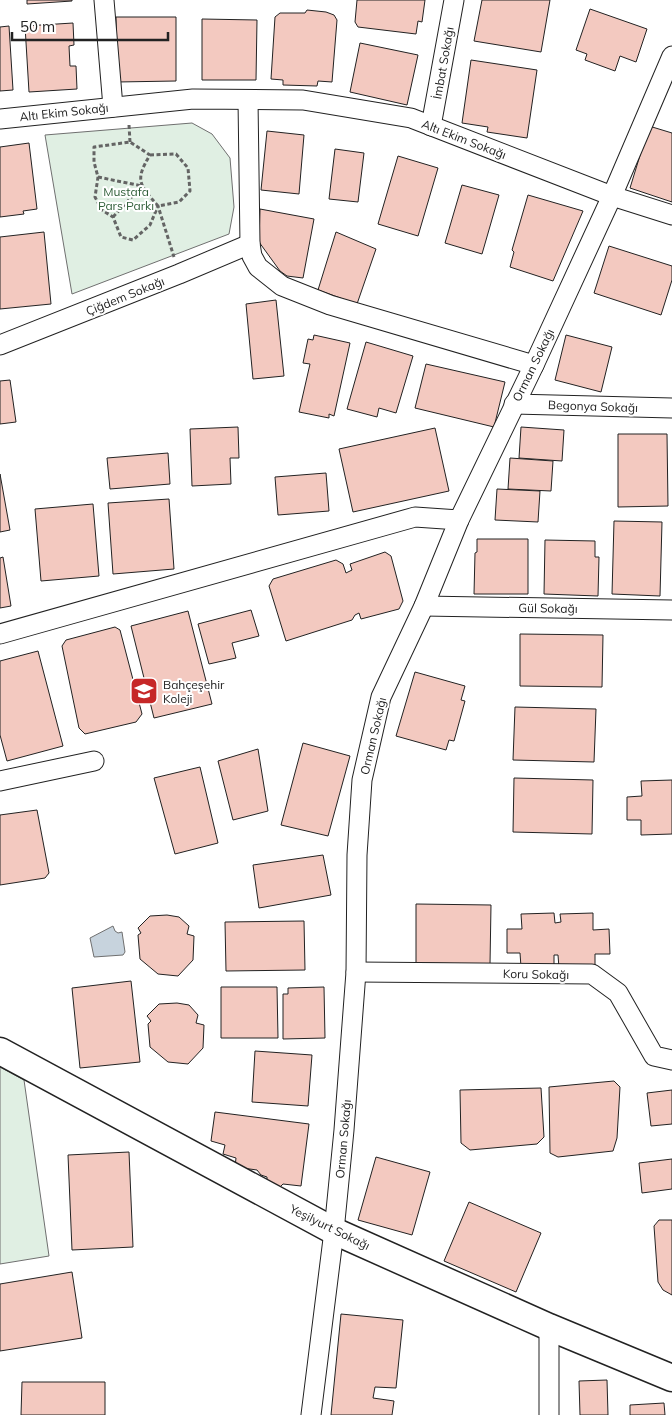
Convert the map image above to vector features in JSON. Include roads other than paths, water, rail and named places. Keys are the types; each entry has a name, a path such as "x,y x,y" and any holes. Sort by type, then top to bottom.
{"main road":[{"name":"Yeşilyurt Sokağı","path":"0,1051 334,1231 549,1327 672,1378"}],"street":[{"path":"104,0 113,107"},
{"name":"İmbat Sokağı","path":"432,126 454,0"},
{"name":"Orman Sokağı","path":"311,1415 334,1231 356,972 357,855 362,780 381,697 424,606 459,520 534,365 612,196 672,56"},
{"name":"Altı Ekim Sokağı","path":"0,118 193,99 303,100 411,118 612,196 672,215"},
{"path":"248,100 250,244 252,256 258,267 282,286 330,305 534,365"},
{"name":"Çiğdem Sokağı","path":"0,345 250,244"},
{"name":"Begonya Sokağı","path":"514,404 672,408"},
{"path":"0,634 415,517 459,520"},
{"name":"Gül Sokağı","path":"424,606 672,610"},
{"path":"0,780 94,761"},
{"name":"Koru Sokağı","path":"356,972 592,974 618,993 654,1056 672,1060"},
{"path":"549,1327 549,1415"}],"place":[{"name":"Bahçeşehir Koleji","path":"144,691"}],"park label":[{"name":"Mustafa Pars Parkı","path":"126,198"}]}
